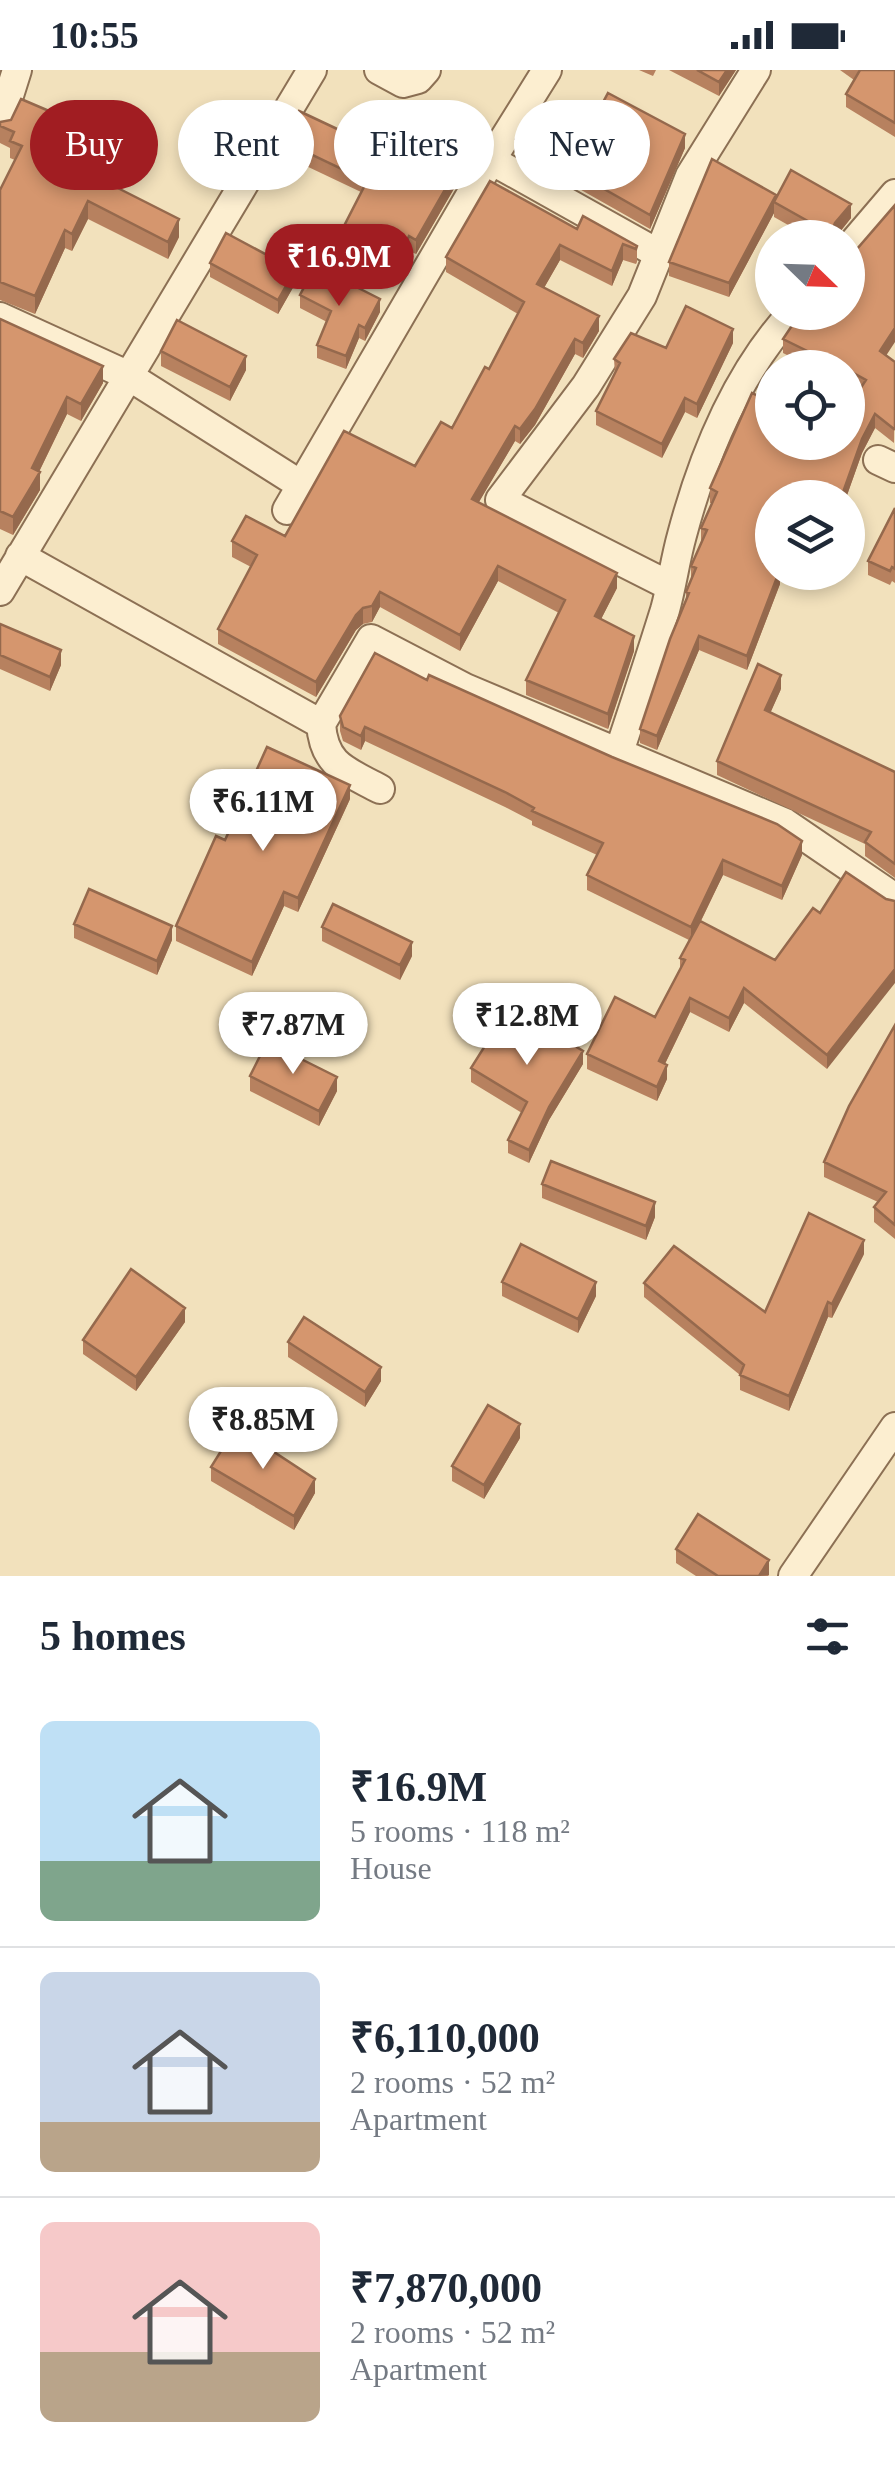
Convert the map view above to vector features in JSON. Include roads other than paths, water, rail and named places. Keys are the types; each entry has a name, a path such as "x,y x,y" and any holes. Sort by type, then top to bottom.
{"street":[{"path":"0,124 16,70"},
{"path":"0,591 312,70"},
{"path":"379,70 403,83 418,79 426,70"},
{"path":"494,154 547,70"},
{"path":"670,586 500,500 586,386 642,296 690,176 756,70"},
{"path":"494,162 657,252"},
{"path":"286,510 472,190"},
{"path":"865,230 895,194"},
{"path":"0,317 127,375 301,484"},
{"path":"618,755 706,454 735,397 777,330"},
{"path":"20,556 321,724"},
{"path":"380,789 334,764 322,742 321,724 370,639 464,688 785,823 895,898"},
{"path":"793,1576 895,1427"}]}
